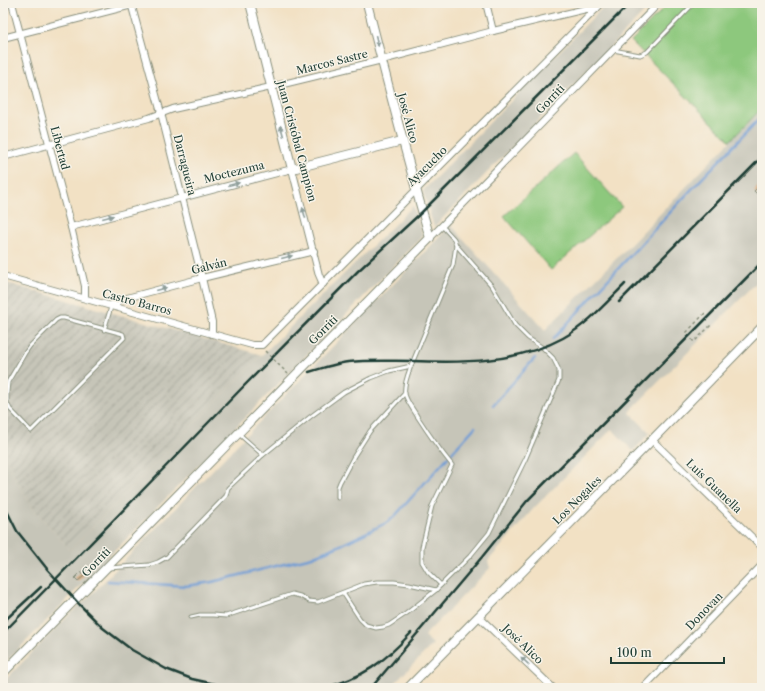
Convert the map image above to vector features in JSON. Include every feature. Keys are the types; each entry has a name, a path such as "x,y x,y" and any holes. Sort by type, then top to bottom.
{"street":[{"name":"Libertad","path":"12,3 71,227 85,286 85,298"},
{"path":"3,38 131,4 140,3"},
{"name":"Juan Cristóbal Campion","path":"250,3 319,275 323,284"},
{"name":"José Alico","path":"367,3 402,141 430,238"},
{"path":"486,3 493,31"},
{"name":"Ayacucho","path":"259,345 266,342 602,3"},
{"name":"Gorriti","path":"3,673 659,3"},
{"name":"Darragueira","path":"131,4 161,113 202,278 212,322 212,334"},
{"name":"Marcos Sastre","path":"3,157 148,118 173,109 271,87 586,9 596,9"},
{"name":"Moctezuma","path":"71,227 402,141"},
{"name":"Galván","path":"111,305 123,299 314,251"},
{"name":"Castro Barros","path":"3,276 252,345 259,345"},
{"name":"Los Nogales","path":"408,688 762,327"},
{"name":"Luis Guanella","path":"652,440 762,547"},
{"name":"Donovan","path":"643,688 762,565"},
{"name":"José Alico","path":"478,616 553,688"}],"lane":[{"path":"613,50 640,55 647,52 694,3"},
{"path":"343,593 360,620 366,625 376,628 389,625 436,590 471,555 489,532 525,460 559,380 559,370 553,358 543,348 528,338 515,324 492,286 441,226"},
{"path":"441,585 428,572 422,562 422,547 432,506 452,464 433,441 410,405 405,393 411,366 453,265 456,245"},
{"path":"104,330 111,305"},
{"path":"60,318 104,330 123,334 124,338 31,431 10,409 7,403 8,382 30,346 56,320 60,318"},
{"path":"105,568 149,565 167,557 226,496 228,488 263,455 310,417 344,392 371,378 389,371 411,366"},
{"path":"338,498 338,488 340,482 354,456 370,431 405,393"},
{"path":"238,433 263,455"},
{"path":"191,617 213,614 226,616 292,594 309,601 318,602 364,584 377,582 409,584 436,590"}],"path":[{"path":"706,313 686,333 694,342 712,324"},
{"path":"259,345 292,378"}],"shaded area":[{"path":"607,3 653,3 434,227 423,191"},
{"path":"762,108 762,277 629,412 650,433 633,451 612,429 534,508 488,561 490,568 424,636 433,644 390,688 3,688 3,682 77,607 88,598 451,225 545,330 636,239"},
{"path":"413,206 423,236 3,665 3,446 11,471 34,510 70,550 262,355"},
{"path":"3,282 262,355 70,550 34,510 11,471 3,446"}],"green space":[{"path":"669,3 762,3 762,108 730,141 631,41"},
{"path":"574,153 622,207 551,270 504,216"}],"building":[{"path":"762,183 762,199 754,191"},
{"path":"81,572 84,576 78,581 75,578"}],"waterway":[{"path":"553,339 690,191 762,116"},
{"path":"493,405 535,358"},
{"path":"108,581 186,586 212,582 312,557 341,545 386,523 394,517 475,427"}],"railway":[{"path":"3,633 358,271 422,212 630,3"},
{"path":"619,302 762,157"},
{"path":"371,688 482,557 527,501 762,262"},
{"path":"309,372 348,362 451,362 489,360 527,352 545,346 572,333 596,313 625,284"},
{"path":"3,503 17,531 48,570 103,628 132,650 166,669 192,679 224,686 243,688"},
{"path":"3,622 41,587"},
{"path":"324,688 338,684 372,668 382,661 411,633"}]}
